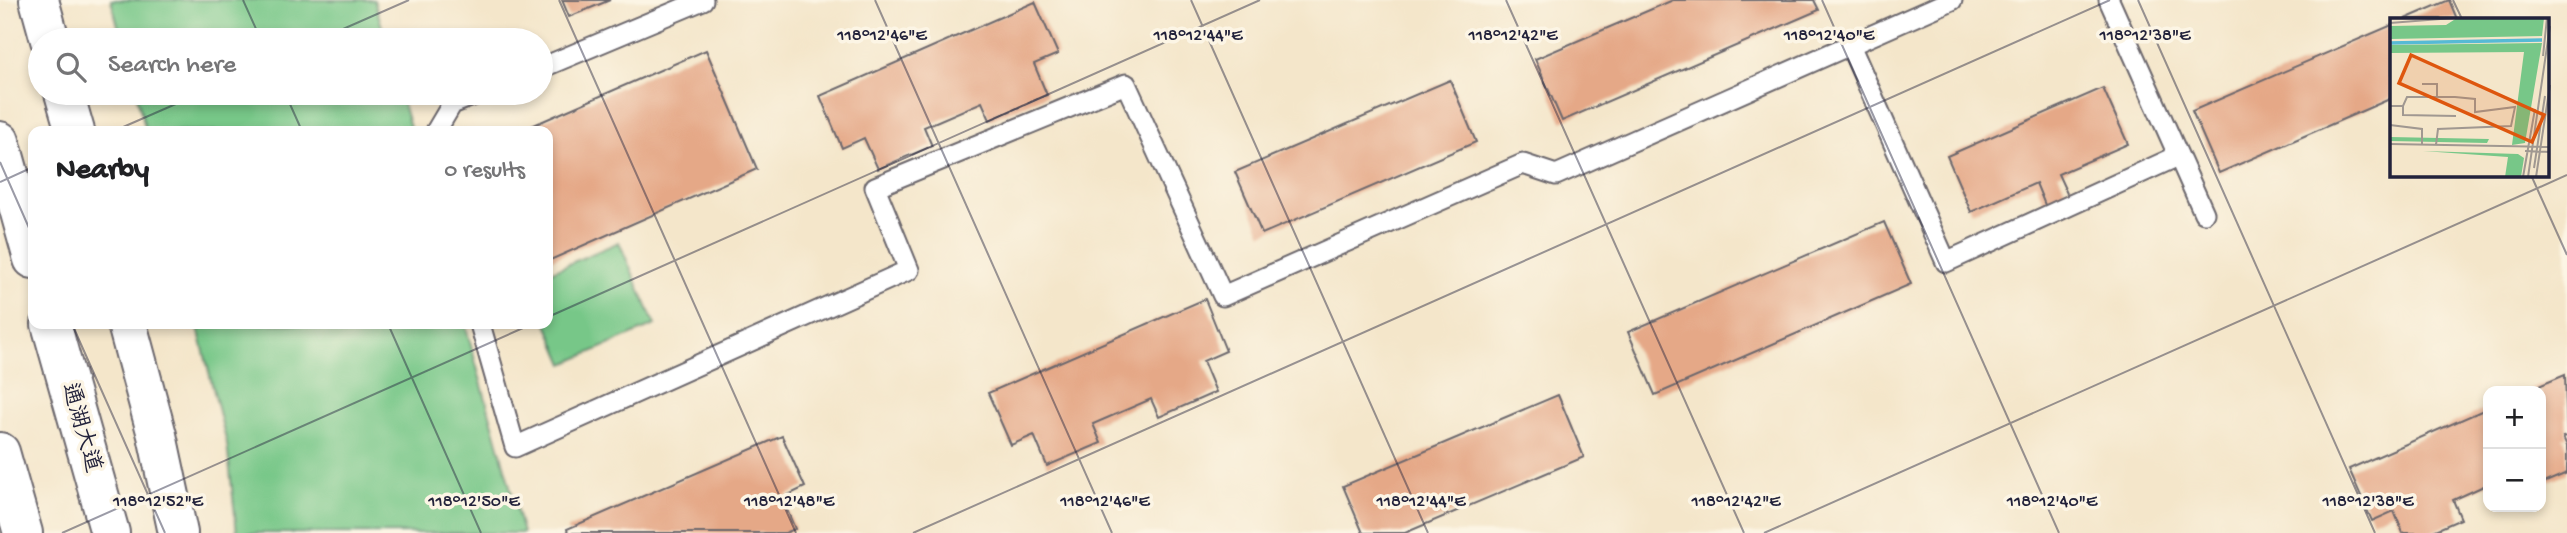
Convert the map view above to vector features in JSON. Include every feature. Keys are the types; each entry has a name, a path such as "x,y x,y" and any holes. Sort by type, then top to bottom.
{"main road":[{"path":"39,0 47,28"},
{"path":"67,105 74,126"},
{"path":"0,141 28,242"},
{"name":"通湖大道","path":"52,329 110,533"},
{"path":"128,329 157,435 178,533"},
{"path":"0,452 23,533"},
{"path":"0,500 23,533"}],"lane":[{"path":"553,63 703,0"},
{"path":"481,329 514,447 909,271 876,187 1126,84 1223,296 1523,164 1556,175 1952,0"},
{"path":"2109,0 2204,213"},
{"path":"1850,45 1946,262 2178,156"},
{"path":"439,126 451,105"}],"green space":[{"path":"111,0 374,0 382,28 119,28"},
{"path":"139,105 403,105 410,126 145,126"},
{"path":"619,242 655,325 564,364 549,329 553,329 553,271"},
{"path":"198,329 466,329 523,533 237,533 227,444"}],"building":[{"path":"562,0 610,0 569,17"},
{"path":"1673,0 1814,0 1819,10 1562,121 1535,59"},
{"path":"2449,0 2457,18 2407,18"},
{"path":"1035,2 1058,54 1034,64 1047,95 990,120 982,102 924,127 932,146 878,169 864,138 842,148 820,96"},
{"path":"2390,26 2390,99 2219,173 2192,111"},
{"path":"706,50 757,169 553,259 553,126 531,126"},
{"path":"1450,80 1476,142 1262,234 1235,172"},
{"path":"2103,88 2128,144 2058,174 2070,200 2047,210 2036,183 1971,212 1947,156"},
{"path":"1884,222 1911,284 1655,395 1628,332"},
{"path":"1205,299 1226,351 1203,361 1216,392 1159,417 1151,399 1093,424 1101,443 1047,466 1034,435 1011,445 988,393"},
{"path":"2565,375 2567,436 2563,437 2567,446 2567,473 2546,482 2546,386 2539,386"},
{"path":"1558,395 1584,457 1405,533 1363,533 1343,486"},
{"path":"2483,410 2483,486 2453,500 2461,519 2429,533 2403,533 2394,511 2372,521 2349,469"},
{"path":"782,436 805,487 782,498 795,529 785,533 568,533 567,529"}]}
